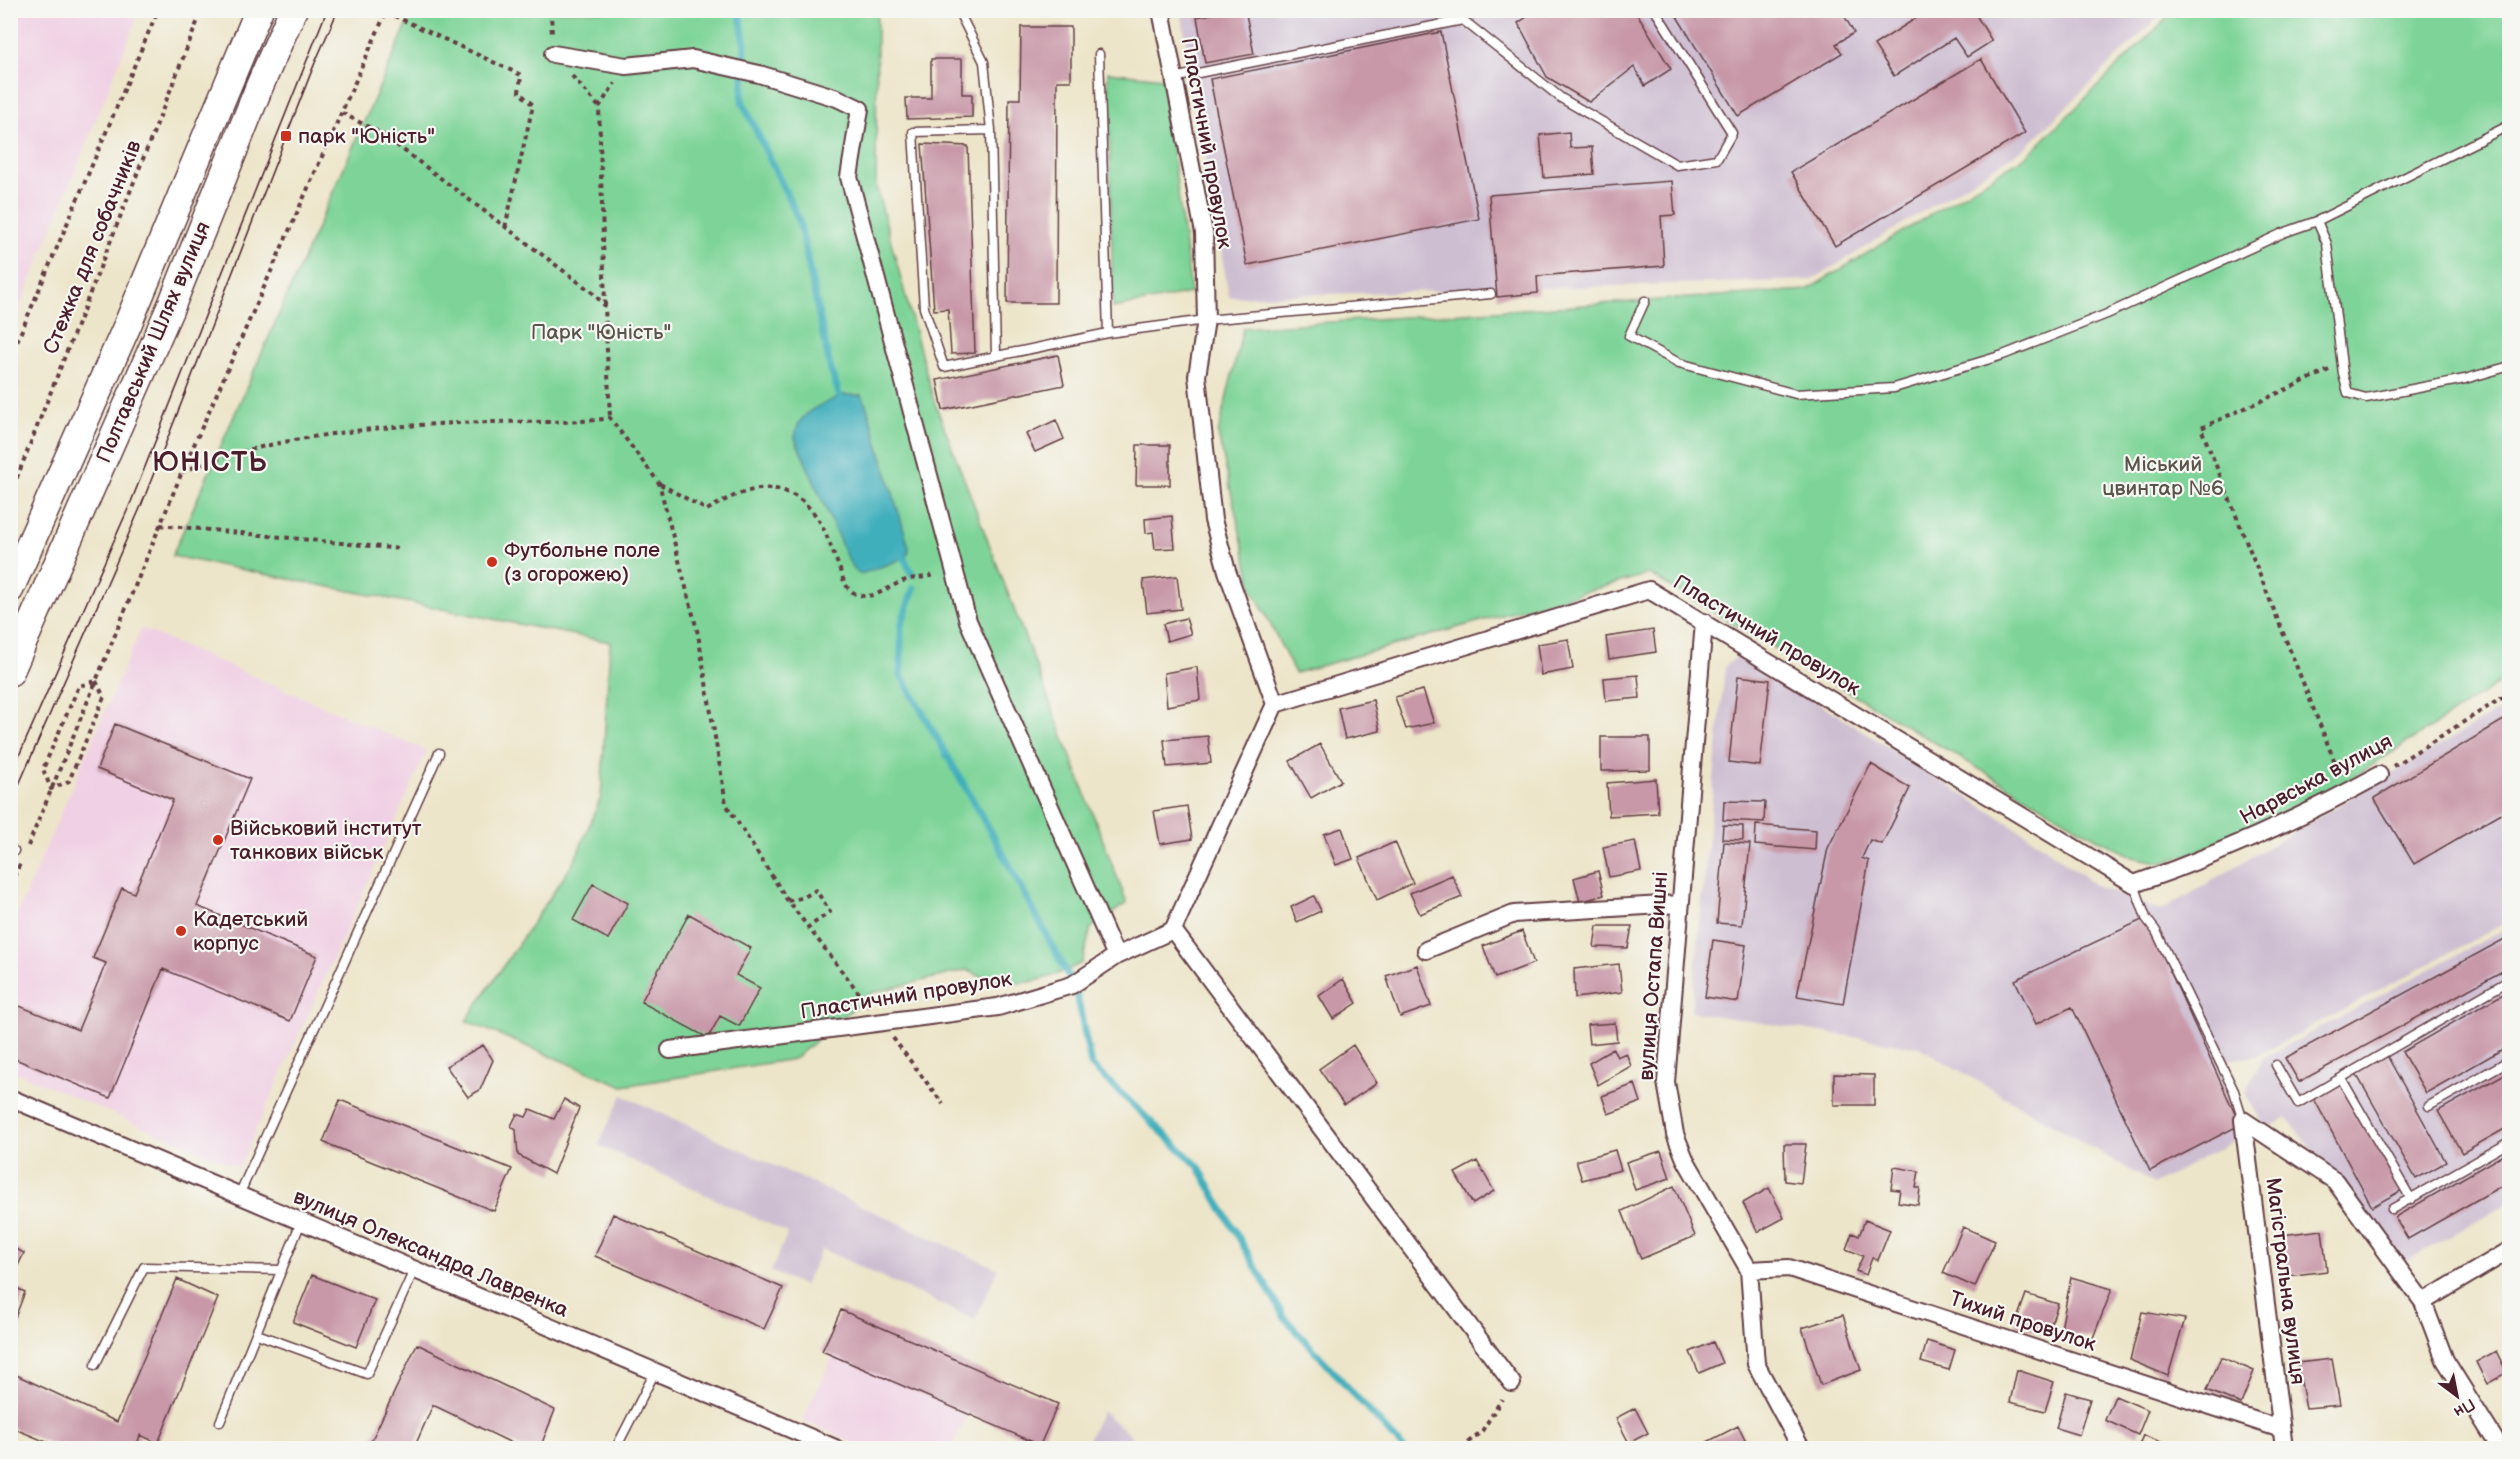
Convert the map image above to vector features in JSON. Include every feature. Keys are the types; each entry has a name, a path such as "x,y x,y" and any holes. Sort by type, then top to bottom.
{"main road":[{"name":"Полтавський Шлях вулиця","path":"10,590 127,326 259,10"},
{"name":"Полтавський Шлях вулиця","path":"10,672 172,304 260,85 293,10"}],"street":[{"name":"Пластичний провулок","path":"1161,10 1204,233 1206,320 1197,376 1214,520 1227,571 1275,704 1649,590 2134,884"},
{"path":"553,54 626,66 693,59 759,74 837,98 860,109 849,177 968,621 1116,956"},
{"name":"вулиця Остапа Вишні","path":"1704,622 1666,1082 1675,1134 1685,1159 1749,1270 1756,1364 1800,1449"},
{"path":"1275,704 1173,930 1512,1383"},
{"name":"Нарвська вулиця","path":"2134,884 2208,858 2306,814 2379,775"},
{"path":"1426,950 1514,914 1680,904"},
{"name":"Пластичний провулок","path":"670,1050 883,1024 998,1007 1072,985 1116,956 1173,930"},
{"name":"вулиця Олександра Лавренка","path":"10,1098 835,1449"},
{"path":"2243,1120 2335,1181 2423,1302 2445,1360 2500,1449"},
{"name":"Магістральна вулиця","path":"2243,1120 2284,1449"},
{"path":"2423,1302 2510,1250"},
{"name":"Тихий провулок","path":"1749,1270 1789,1268 2281,1429"}],"lane":[{"path":"958,10 984,62 991,130 996,355"},
{"path":"1173,78 1463,20 1561,98 1677,165 1717,159 1732,133 1655,10"},
{"path":"1099,54 1108,333"},
{"path":"1645,301 1629,336 1679,363 1796,394 1894,388 2003,355 2076,326 2283,233 2318,221 2510,124"},
{"path":"991,130 913,132 924,308 944,367 1108,333 1206,320 1491,294"},
{"path":"2318,221 2327,244 2342,364 2348,393 2366,398 2464,379 2510,366"},
{"path":"239,1195 439,753"},
{"path":"2134,884 2146,918 2156,931 2234,1091 2243,1120"},
{"path":"2276,1065 2298,1103 2510,980"},
{"path":"2428,1106 2510,1060"},
{"path":"2341,1078 2411,1199"},
{"path":"2392,1209 2510,1142"},
{"path":"220,1422 302,1222"},
{"path":"95,1365 144,1267 282,1270"},
{"path":"257,1334 367,1374 414,1270"},
{"path":"616,1449 655,1372"}],"path":[{"path":"10,358 158,10"},
{"name":"Стежка для собачників","path":"10,495 202,10"},
{"path":"550,10 553,54 599,107"},
{"path":"10,885 182,472 387,11 521,75 519,92 533,105 505,228"},
{"path":"626,66 599,107 610,418 659,483 698,634 726,804 807,928 943,1104"},
{"path":"342,114 382,134 592,293 605,306"},
{"path":"2342,364 2200,428 2347,792"},
{"path":"182,472 240,451 386,429 495,422 578,423 610,418"},
{"path":"659,483 708,510 736,494 772,488 784,489 817,517 844,582 853,593 865,596 885,591 909,579 927,578 954,567"},
{"path":"160,525 401,549"},
{"path":"51,789 69,781 104,697 96,681"},
{"path":"51,789 43,769 79,686 96,681"},
{"name":"Нарвська вулиця","path":"2379,775 2510,693"},
{"path":"788,901 804,897 816,890 830,912 807,928"},
{"path":"1461,1449 1482,1431 1512,1383"}],"shaded area":[{"path":"10,11 140,11 11,330"},
{"path":"1181,11 2164,11 2025,148 1812,280 1229,297"},
{"name":"Військовий інститут танкових військ","path":"141,628 427,751 239,1168 11,1070 11,928"},
{"path":"1741,654 2032,838 2098,887 2161,911 2509,704 2509,921 2257,1056 2222,1061 2243,1136 2154,1184 1919,1047 1691,1012 1725,666"},
{"path":"2509,927 2509,1203 2406,1261 2287,1118 2266,1129 2245,1093 2263,1058"},
{"path":"622,1095 998,1269 975,1320 822,1249 804,1286 771,1271 788,1233 598,1145"},
{"path":"852,1315 986,1373 952,1448 865,1448 803,1420"},
{"path":"1102,1411 1146,1448 1084,1448"}],"green space":[{"name":"Парк \"Юність\"","path":"413,11 877,11 876,186 933,398 1127,903 1091,928 1082,963 1053,976 1025,983 997,981 967,970 871,993 794,1059 623,1086 466,1021 574,862 601,797 610,642 172,556"},
{"name":"Міський цвинтар №6","path":"2174,11 2509,11 2509,677 2340,786 2204,849 2162,863 2133,857 2098,839 1649,574 1295,673 1253,590 1218,434 1243,328 1807,290 2028,155"},
{"path":"1108,72 1163,78 1191,293 1113,308"}],"water":[{"path":"844,395 861,395 867,407 909,547 908,554 897,561 861,574 848,560 795,438 800,421 805,415 820,405"}],"building":[{"path":"1216,10 1258,10 1246,14 1254,54 1205,63 1197,17 1216,13"},
{"path":"1537,10 1635,10 1671,69 1645,86 1634,67 1589,102 1547,77 1518,23"},
{"path":"1673,10 1841,10 1854,33 1836,44 1842,53 1738,116"},
{"path":"1929,10 1973,10 1992,41 1967,57 1954,38 1894,76 1874,45"},
{"path":"1021,27 1071,27 1071,81 1057,81 1056,303 1007,303 1009,99 1020,99"},
{"path":"1441,32 1479,219 1247,265 1210,79"},
{"path":"931,59 962,59 962,94 972,94 972,117 907,119 906,98 931,98"},
{"path":"1981,59 2025,133 1835,246 1791,172"},
{"path":"1569,132 1570,148 1592,147 1594,174 1544,178 1540,135"},
{"path":"922,144 968,146 975,353 951,354 948,309 934,310"},
{"path":"1672,181 1675,215 1661,216 1664,266 1537,276 1538,293 1497,297 1489,195"},
{"path":"1058,355 1064,385 943,410 937,380"},
{"path":"1056,420 1064,439 1035,452 1026,434"},
{"path":"1137,445 1170,445 1170,485 1136,485"},
{"path":"1172,516 1175,548 1155,549 1153,532 1146,533 1145,519"},
{"path":"1177,576 1181,609 1147,613 1143,580"},
{"path":"1186,618 1191,634 1167,641 1163,624"},
{"path":"1653,630 1656,652 1609,659 1606,637"},
{"path":"1568,639 1573,669 1541,675 1537,644"},
{"path":"1197,667 1200,700 1167,706 1164,673"},
{"path":"1638,675 1640,698 1606,701 1604,678"},
{"path":"1738,676 1770,680 1760,766 1729,762"},
{"path":"1423,690 1434,723 1406,729 1395,697"},
{"path":"1373,700 1380,731 1345,739 1338,708"},
{"path":"2510,716 2510,808 2414,864 2374,798"},
{"name":"Кадетський корпус","path":"115,724 250,779 197,906 317,956 290,1021 163,969 110,1098 10,1057 10,1002 78,1030 106,963 93,958 122,888 134,893 173,800 97,769"},
{"path":"1208,736 1211,763 1167,767 1164,740"},
{"path":"1601,737 1650,737 1650,770 1601,771"},
{"path":"1320,744 1341,781 1311,798 1290,761"},
{"path":"1871,764 1910,788 1882,844 1870,840 1862,858 1869,861 1843,1004 1797,996 1828,848"},
{"path":"1656,779 1658,813 1609,816 1607,783"},
{"path":"1724,801 1765,802 1764,822 1723,820"},
{"path":"1187,806 1192,839 1160,844 1154,811"},
{"path":"1723,825 1743,826 1743,840 1722,839"},
{"path":"1756,825 1816,830 1815,850 1755,845"},
{"path":"1342,828 1353,859 1336,865 1324,834"},
{"path":"1635,841 1641,871 1609,877 1603,847"},
{"path":"1395,842 1413,883 1377,900 1359,858"},
{"path":"1724,842 1750,844 1742,925 1717,923"},
{"path":"1598,871 1604,895 1580,902 1574,878"},
{"path":"1452,875 1462,897 1420,914 1410,893"},
{"path":"593,884 628,903 608,939 573,920"},
{"path":"1314,896 1321,911 1297,922 1291,907"},
{"path":"689,914 751,948 736,975 760,988 739,1026 720,1016 708,1038 641,1002"},
{"path":"2146,918 2240,1125 2150,1171 2072,1007 2036,1024 2015,980"},
{"path":"1597,926 1632,926 1628,948 1594,947"},
{"path":"1522,931 1534,963 1495,978 1483,946"},
{"path":"2510,936 2510,967 2299,1082 2285,1058"},
{"path":"1713,940 1746,945 1738,1002 1705,997"},
{"path":"1619,964 1622,992 1575,998 1574,969"},
{"path":"1417,965 1431,1006 1400,1017 1386,976"},
{"path":"1343,979 1357,1003 1333,1019 1319,996"},
{"path":"2510,990 2510,1045 2426,1093 2402,1052"},
{"path":"1615,1023 1617,1041 1589,1044 1587,1025"},
{"path":"483,1045 493,1060 480,1090 468,1097 446,1066"},
{"path":"1353,1045 1377,1083 1344,1105 1319,1069"},
{"path":"1613,1049 1617,1057 1626,1053 1631,1066 1598,1085 1589,1063"},
{"path":"2385,1052 2446,1162 2416,1179 2354,1070"},
{"path":"2510,1071 2510,1126 2462,1153 2438,1111"},
{"path":"1834,1074 1874,1075 1874,1105 1834,1105"},
{"path":"2341,1078 2402,1190 2372,1207 2312,1095"},
{"path":"1635,1084 1641,1102 1608,1114 1602,1096"},
{"path":"564,1099 579,1108 553,1174 518,1155 516,1130 511,1126 517,1114 526,1117 530,1109 554,1119"},
{"path":"340,1100 512,1169 494,1211 323,1142"},
{"path":"1784,1144 1806,1144 1801,1183 1785,1181"},
{"path":"1615,1150 1621,1170 1582,1180 1576,1161"},
{"path":"1661,1151 1670,1178 1635,1190 1626,1162"},
{"path":"2510,1151 2510,1181 2408,1239 2395,1217"},
{"path":"1477,1161 1494,1191 1473,1204 1455,1173"},
{"path":"1894,1167 1919,1171 1916,1188 1920,1188 1918,1205 1898,1202 1900,1190 1891,1189"},
{"path":"1674,1186 1695,1236 1641,1259 1622,1211"},
{"path":"1769,1188 1784,1218 1758,1232 1743,1203"},
{"path":"613,1214 783,1288 764,1329 595,1256"},
{"path":"1865,1220 1890,1230 1878,1260 1872,1258 1866,1275 1856,1271 1863,1256 1846,1249 1852,1233 1859,1236"},
{"path":"1963,1227 1995,1241 1975,1287 1943,1273"},
{"path":"2322,1230 2327,1271 2287,1276 2282,1235"},
{"path":"10,1246 24,1253 10,1282"},
{"path":"312,1275 375,1300 356,1347 293,1322"},
{"path":"2071,1277 2112,1289 2093,1338 2060,1334"},
{"path":"177,1279 218,1298 158,1443 140,1435 136,1448 61,1448 10,1427 10,1372 117,1422"},
{"path":"10,1285 25,1292 11,1328 10,1328"},
{"path":"2026,1294 2058,1304 2047,1335 2015,1325"},
{"path":"841,1310 1058,1404 1040,1445 822,1351"},
{"path":"2142,1312 2185,1319 2168,1376 2130,1360"},
{"path":"1843,1315 1861,1370 1821,1385 1802,1328"},
{"path":"1927,1341 1955,1350 1949,1370 1921,1362"},
{"path":"1713,1342 1722,1363 1699,1373 1690,1352"},
{"path":"417,1344 555,1410 540,1448 522,1448 433,1405 414,1448 368,1448"},
{"path":"2496,1351 2507,1373 2487,1384 2476,1362"},
{"path":"2221,1357 2254,1371 2241,1404 2207,1390"},
{"path":"2332,1359 2340,1405 2306,1408 2297,1363"},
{"path":"2017,1370 2054,1382 2045,1411 2010,1402"},
{"path":"2066,1392 2090,1399 2079,1435 2056,1428"},
{"path":"2115,1396 2148,1410 2138,1435 2105,1420"},
{"path":"1635,1408 1648,1433 1629,1443 1616,1418"},
{"path":"1738,1426 1748,1446 1711,1448 1707,1442"},
{"path":"2143,1435 2176,1448 2138,1448"}],"waterway":[{"path":"739,10 745,45 742,101 799,220 830,367 842,403"},
{"path":"900,550 912,574"},
{"path":"914,588 901,625 901,675 1001,850 1069,977"},
{"path":"1077,995 1091,1065 1198,1166 1284,1317 1403,1448"}],"tram line":[{"path":"10,776 131,502 327,10"},
{"path":"10,805 141,506 314,65 338,10"}],"place":[{"name":"парк \"Юність\"","path":"286,136"},
{"name":"Футбольне поле (з огорожею)","path":"492,562"},
{"name":"Військовий інститут танкових військ","path":"218,840"},
{"name":"Кадетський корпус","path":"181,931"}],"district":[{"name":"ЮНІСТЬ","path":"210,462"}]}
